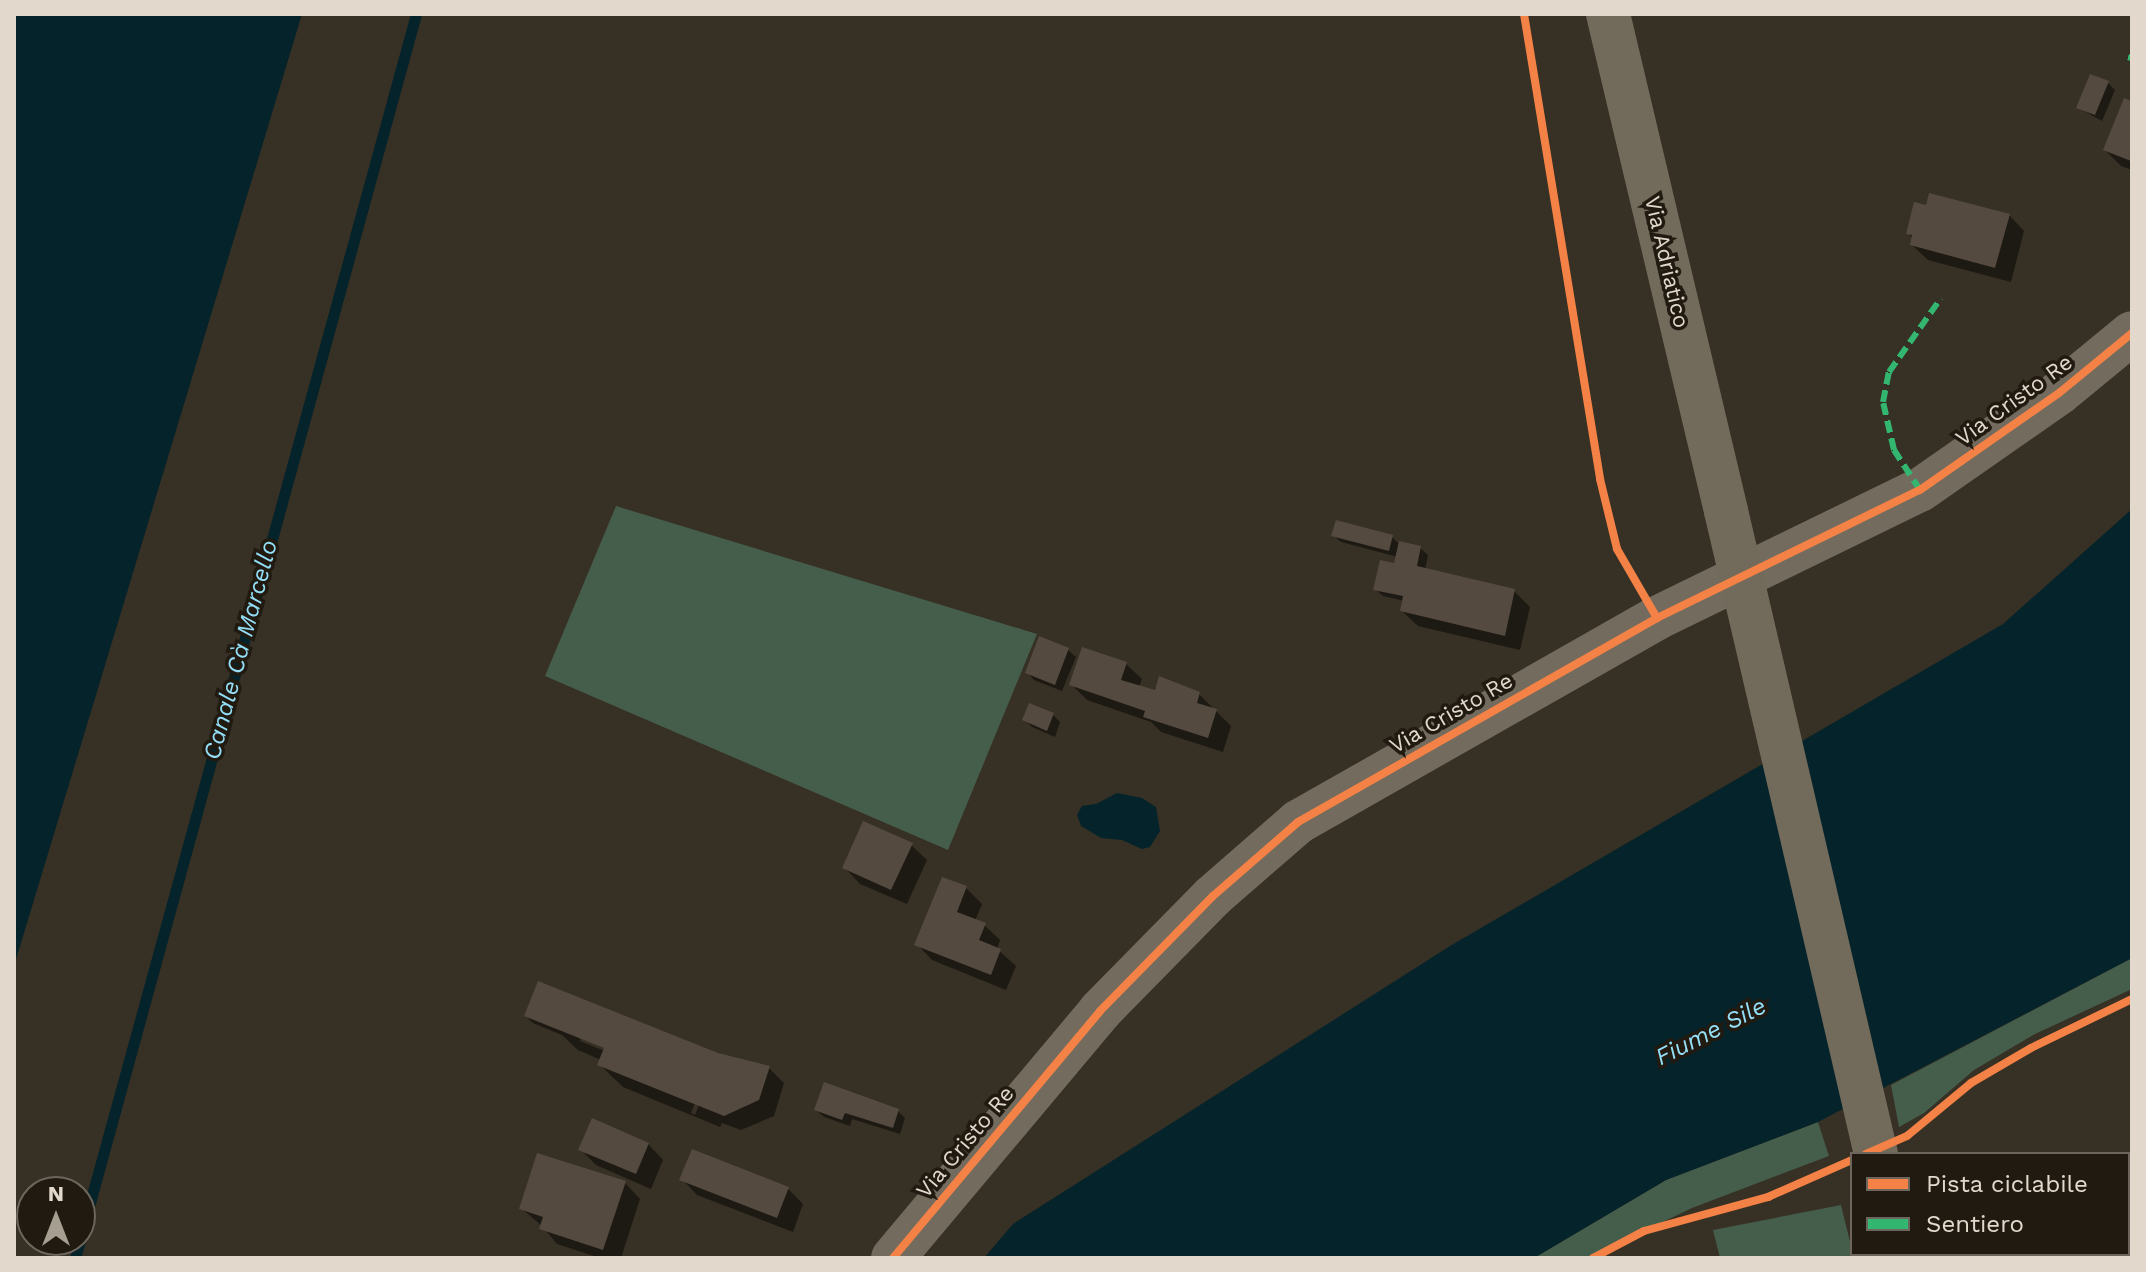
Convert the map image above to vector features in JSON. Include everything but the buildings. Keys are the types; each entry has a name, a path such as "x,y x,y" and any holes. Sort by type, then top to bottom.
{"main road":[{"name":"Via Adriatico","path":"1608,14 1876,1152"}],"street":[{"name":"Via Cristo Re","path":"893,1258 1100,1011 1213,896 1298,822 1657,618 1920,490 2059,393 2132,333"}],"green space":[{"path":"616,506 1037,634 948,850 545,676"},
{"path":"2132,958 2132,989 2035,1034 1974,1070 1924,1113 1899,1127 1891,1085"},
{"path":"1818,1122 1829,1156 1692,1208 1588,1258 1534,1258 1666,1180"},
{"path":"1841,1205 1850,1242 1850,1256 1854,1258 1720,1258 1713,1230"}],"water":[{"path":"14,14 302,14 14,966"},
{"name":"Fiume Sile","path":"2132,509 2132,958 1818,1122 1666,1180 1534,1258 984,1258 1013,1224 1450,946 2003,624"},
{"path":"1117,793 1142,798 1156,807 1160,831 1150,847 1142,849 1122,840 1101,838 1081,826 1077,815 1082,806 1096,804"}],"waterway":[{"name":"Canale Cà Marcello","path":"96,1181 416,14"}],"marked path":[{"path":"2128,57 2132,58"},
{"path":"1920,490 1894,450 1883,402 1889,372 1941,298"}],"cycle path":[{"path":"1524,14 1600,479 1617,549 1657,618"},
{"path":"893,1258 1100,1011 1213,896 1298,822 1657,618 1920,490 2059,393 2132,333"},
{"path":"1871,1152 1907,1136 1971,1083 2031,1048 2132,999"},
{"path":"1593,1258 1644,1231 1768,1197 1850,1161"}]}
